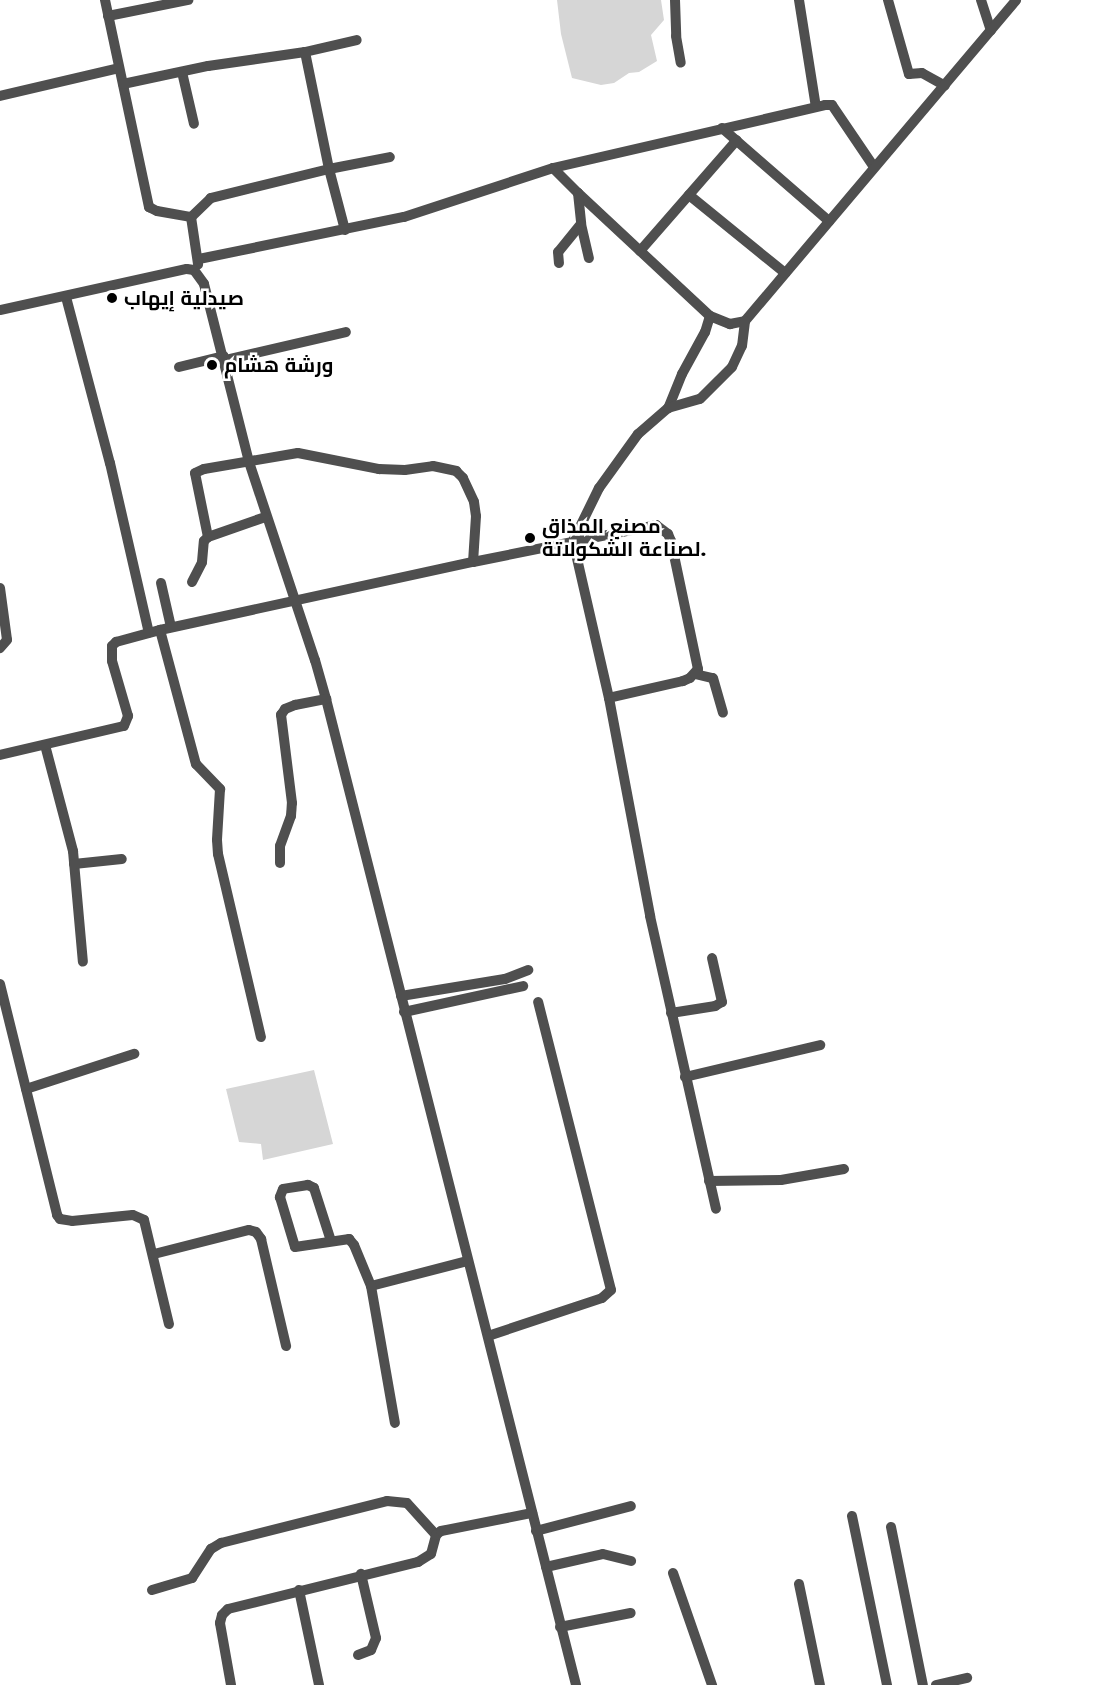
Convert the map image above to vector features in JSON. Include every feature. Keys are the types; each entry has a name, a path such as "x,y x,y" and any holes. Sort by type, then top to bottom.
{"street":[{"path":"105,0 149,207 157,211 191,217"},
{"path":"108,16 188,0"},
{"path":"675,0 676,36 681,63"},
{"path":"799,0 816,106"},
{"path":"888,0 909,74 922,73 945,86"},
{"path":"981,0 992,30"},
{"path":"716,1209 671,1013 609,698 573,541 599,488 638,434 668,408 700,399 732,367 742,346 745,321 1016,0"},
{"path":"123,84 305,52 357,40"},
{"path":"305,52 329,169 345,230"},
{"path":"0,96 119,68"},
{"path":"182,72 194,124"},
{"path":"199,259 404,217 553,168 816,106 832,105 874,167"},
{"path":"722,128 829,221"},
{"path":"640,250 737,140"},
{"path":"191,217 212,198 329,169 390,158"},
{"path":"553,168 710,316 730,324 745,321"},
{"path":"578,193 581,224 589,258"},
{"path":"689,195 785,273"},
{"path":"191,217 199,259 197,273"},
{"path":"559,263 558,252 562,244 581,224"},
{"path":"0,310 187,268 197,273 204,284 265,517 326,699 576,1685"},
{"path":"66,297 154,632 196,764 220,789 218,854 261,1037"},
{"path":"668,408 682,374 705,332 710,316"},
{"path":"180,367 346,332"},
{"path":"208,537 195,473 204,468 249,462 291,452 379,469 405,470 434,466 456,471 464,478 474,502 476,516 473,562"},
{"path":"192,582 199,569 204,541 208,537 265,517"},
{"path":"0,755 127,724 128,716 112,661 112,646 116,642 171,627 656,525 668,534 698,659 698,669 695,674 683,681 609,698"},
{"path":"161,583 171,627"},
{"path":"0,588 7,640 0,648"},
{"path":"695,674 713,678 723,713"},
{"path":"280,863 280,846 291,816 292,803 281,715 285,709 295,705 326,699"},
{"path":"45,745 69,832 83,962"},
{"path":"74,864 122,859"},
{"path":"671,1013 715,1006 722,1002 712,958"},
{"path":"401,996 505,979 528,970"},
{"path":"0,984 57,1215 60,1219 72,1221 140,1217 148,1226 169,1324"},
{"path":"404,1012 523,986"},
{"path":"488,1336 602,1298 611,1290 538,1002"},
{"path":"685,1077 820,1045"},
{"path":"26,1089 134,1054"},
{"path":"709,1182 781,1180 844,1169"},
{"path":"331,1241 314,1188 308,1185 283,1190 280,1197 295,1247 331,1241 344,1238 352,1241 371,1286 395,1422"},
{"path":"153,1254 249,1230 256,1232 261,1239 286,1346"},
{"path":"371,1286 468,1262"},
{"path":"152,1590 192,1578 211,1549 221,1543 387,1502 407,1503 436,1535"},
{"path":"536,1531 631,1506"},
{"path":"436,1535 449,1529 532,1513"},
{"path":"852,1516 886,1685"},
{"path":"891,1527 923,1685"},
{"path":"231,1685 221,1631 222,1615 236,1606 426,1559 431,1554 436,1535"},
{"path":"546,1567 603,1554 631,1561"},
{"path":"673,1573 712,1685"},
{"path":"358,1655 371,1650 376,1638 361,1574"},
{"path":"799,1584 820,1685"},
{"path":"299,1590 319,1685"},
{"path":"560,1627 631,1613"},
{"path":"938,1685 967,1678"}],"shaded area":[{"path":"557,0 661,0 664,20 651,35 657,61 639,72 629,73 614,83 601,85 572,78 561,34"},
{"path":"314,1070 333,1144 263,1160 261,1144 239,1142 226,1089"}],"place":[{"name":"صيدلية إيهاب","path":"112,298"},
{"name":"ورشة هشام","path":"212,365"},
{"name":"مصنع المذاق لصناعة الشكولاتة.","path":"530,538"}]}
